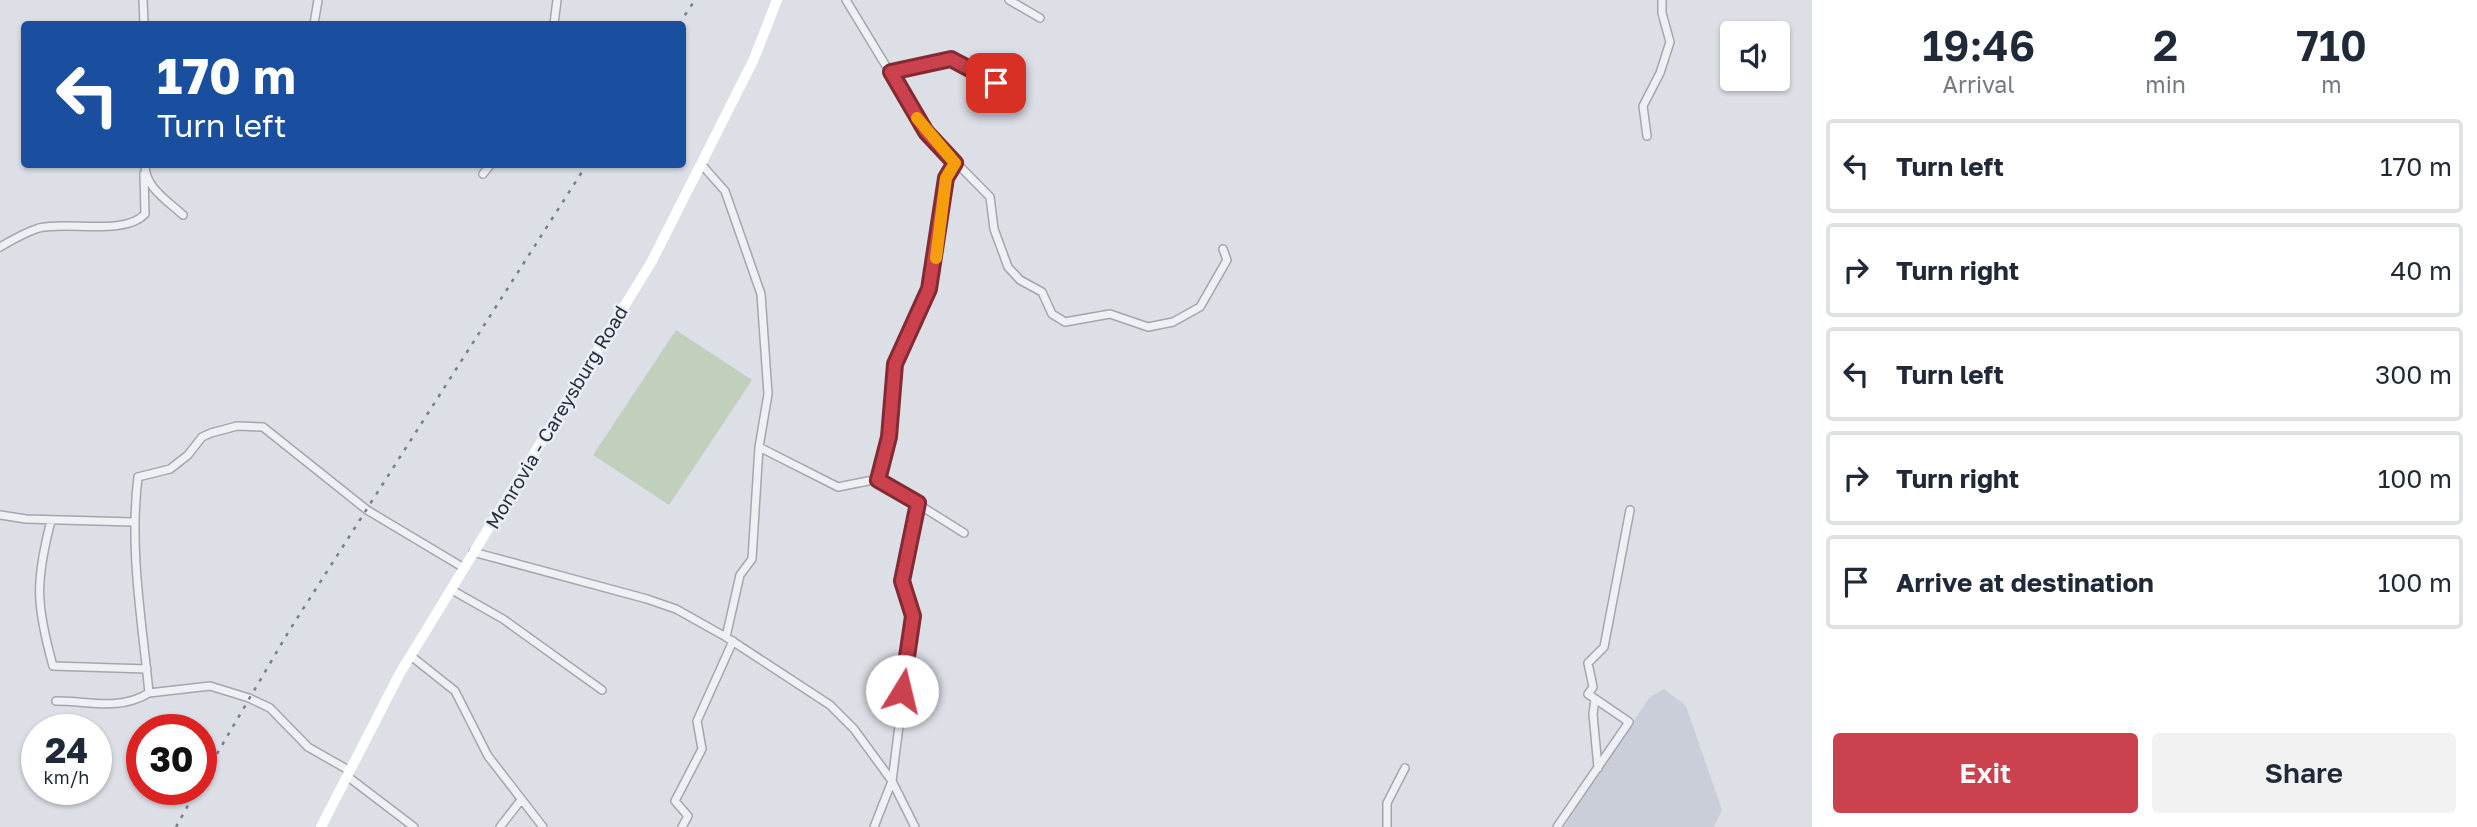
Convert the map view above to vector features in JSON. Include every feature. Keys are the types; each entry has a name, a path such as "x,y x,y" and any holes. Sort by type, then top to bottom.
{"main road":[{"name":"Monrovia - Careysburg Road","path":"321,827 388,694 652,261 754,59 778,0"}],"street":[{"path":"143,0 144,21"},
{"path":"314,21 318,0"},
{"path":"554,21 557,0"},
{"path":"846,0 926,132 990,197 994,229 1008,267 1020,280 1042,292 1052,314 1065,322 1110,314 1148,327 1172,322 1200,307 1227,260 1223,248"},
{"path":"1009,0 1040,18"},
{"path":"1647,136 1643,106 1660,73 1670,42 1661,13 1662,0"},
{"path":"891,72 951,59 996,83 1020,89"},
{"path":"878,480 889,437 895,364 929,289 946,178 955,163"},
{"path":"682,827 688,817 675,801 702,748 697,721 729,639 740,576 752,559 759,447 768,394 761,294 725,191 701,164"},
{"path":"0,247 40,228 106,226 140,218 145,214 145,168"},
{"path":"482,174 487,168"},
{"path":"144,174 154,189 183,215"},
{"path":"149,693 137,607 133,522 138,477 170,469 188,455 202,437 211,433 237,426 263,427 367,510 464,568"},
{"path":"759,447 838,487 878,480 964,533"},
{"path":"874,827 892,781 913,616 902,581 918,503"},
{"path":"1557,827 1629,722 1588,694 1593,687 1588,663 1604,647 1630,510"},
{"path":"0,515 51,521 133,522"},
{"path":"51,521 39,567 39,617 53,666 147,670"},
{"path":"473,552 647,598 676,609 729,639 830,705 853,729 892,781 915,827"},
{"path":"452,590 503,619 602,690"},
{"path":"411,656 456,691 488,756 543,827"},
{"path":"56,701 134,703 149,693 210,686 249,698 270,708 308,747 348,774 414,827"},
{"path":"1595,699 1592,714 1598,769"},
{"path":"1387,827 1387,803 1405,768"},
{"path":"500,827 521,800"}],"shaded area":[{"path":"1664,689 1686,706 1722,810 1714,827 1564,827 1649,698"}],"green space":[{"path":"676,330 752,380 669,505 593,455"}],"railway":[{"path":"681,21 695,0"},
{"path":"217,754 289,631 584,168"},
{"path":"176,827 188,805"}],"slow traffic":[{"path":"917,118 926,132 955,163 946,178 944,200 940,208 936,258"}],"route":[{"path":"902,691 913,616 902,581 918,503 878,480 889,437 895,364 929,289 937,251 940,208 944,200 946,178 955,163 926,132 891,72 903,67 917,68 951,59 962,66 975,69 996,83"}]}
